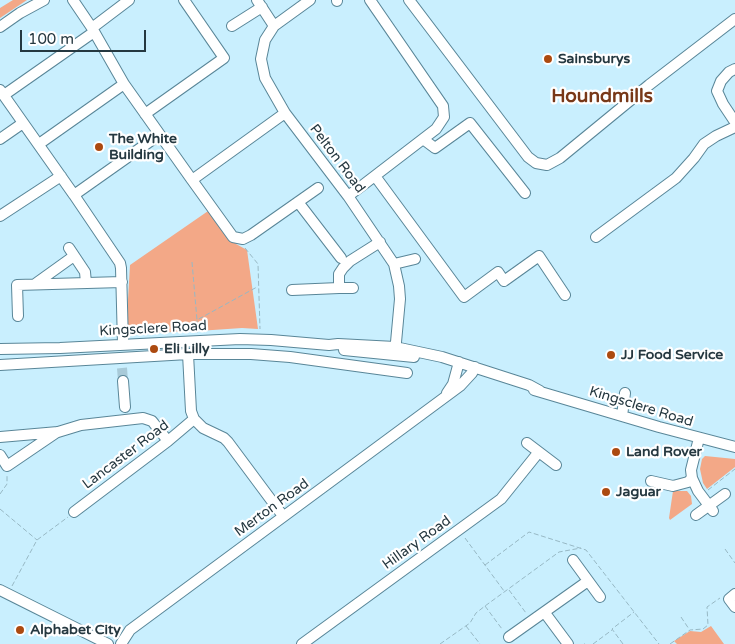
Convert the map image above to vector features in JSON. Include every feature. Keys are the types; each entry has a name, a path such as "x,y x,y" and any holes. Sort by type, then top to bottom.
{"street":[{"path":"0,27 44,0"},
{"path":"73,0 93,30 124,84 233,237 243,239 251,235 318,188"},
{"path":"123,344 120,263 2,92 93,30 129,0"},
{"path":"145,114 224,58 184,0"},
{"name":"Pelton Road","path":"310,0 274,26 264,40 261,59 265,78 286,113 348,196 394,264 400,299 395,350"},
{"path":"348,196 423,139 436,128 444,117 443,106 370,0"},
{"path":"409,0 528,157 536,163 547,165 560,158 735,19"},
{"path":"232,26 260,3 274,26"},
{"path":"733,119 717,92 721,81 729,72 735,69"},
{"path":"39,144 124,84"},
{"path":"192,180 286,113"},
{"path":"0,138 23,123"},
{"path":"423,139 435,148 470,123 525,193"},
{"path":"596,238 676,178 704,144 735,127"},
{"path":"74,195 159,135"},
{"path":"0,216 61,176"},
{"path":"376,176 464,297 498,272 504,282 539,256 565,295"},
{"path":"298,202 341,258"},
{"path":"339,288 339,274 343,268 380,242"},
{"path":"34,284 71,252 85,272 86,283"},
{"path":"394,264 415,259"},
{"path":"18,316 17,285 122,282"},
{"path":"292,290 353,288"},
{"name":"Kingsclere Road","path":"0,348 16,349 240,339 329,345 337,349 366,353 395,350 459,365 527,389 540,391 735,447"},
{"path":"290,357 291,341"},
{"path":"16,349 17,364"},
{"path":"188,354 191,411 194,419 203,428 224,438 228,442 283,516"},
{"name":"Kingsclere Road","path":"0,365 121,364 188,354 251,354 290,357 407,373"},
{"name":"Merton Road","path":"444,397 453,384 459,365"},
{"name":"Merton Road","path":"121,644 130,630 460,386 474,370"},
{"path":"123,381 126,407"},
{"path":"622,416 625,393"},
{"path":"0,437 58,432 80,425 143,418 152,421 168,441"},
{"name":"Lancaster Road","path":"74,512 194,419"},
{"path":"0,455 7,466 58,432"},
{"path":"699,438 691,470 692,478 711,508"},
{"path":"527,443 556,465"},
{"name":"Hillary Road","path":"302,644 501,499 538,453"},
{"path":"651,481 673,486 688,482 692,478"},
{"path":"696,515 711,508 725,494"},
{"path":"573,560 600,597"},
{"path":"509,637 588,581"},
{"path":"4,592 104,643"},
{"path":"735,594 729,598 735,607"},
{"path":"545,613 568,644"}],"path":[{"path":"236,238 258,264 260,332"},
{"path":"192,262 198,334"},
{"path":"197,320 258,286"},
{"path":"0,494 7,484 7,466"},
{"path":"708,491 735,469"},
{"path":"0,509 37,540"},
{"path":"4,592 37,540 74,512"},
{"path":"458,530 504,592"},
{"path":"440,644 466,626 474,618 476,612 559,552 582,548"},
{"path":"725,549 735,563"},
{"path":"509,589 532,621"},
{"path":"670,644 690,630 703,629 708,625 707,608 721,597"},
{"path":"485,606 509,637"},
{"path":"593,644 634,611"},
{"path":"681,617 690,630"},
{"path":"466,626 480,644"},
{"path":"612,629 623,644"},
{"path":"654,644 658,642"}],"shaded area":[{"path":"13,0 27,0 0,18 0,8"},
{"path":"211,209 236,244 247,250 258,329 242,328 126,334 130,265"},
{"path":"705,456 735,459 735,467 707,489 703,483 700,469 702,459"},
{"path":"673,491 687,491 691,496 692,504 670,520 669,518"},
{"path":"711,626 724,644 677,644 674,641 690,631 701,632"}],"tunnel":[{"path":"122,368 123,381"}],"place":[{"name":"Sainsburys","path":"548,59"},
{"name":"The White Building","path":"99,147"},
{"name":"Eli Lilly","path":"154,349"},
{"name":"JJ Food Service","path":"611,355"},
{"name":"Land Rover","path":"616,452"},
{"name":"Jaguar","path":"606,492"},
{"name":"Alphabet City","path":"20,630"}],"district":[{"name":"Houndmills","path":"602,97"}]}
